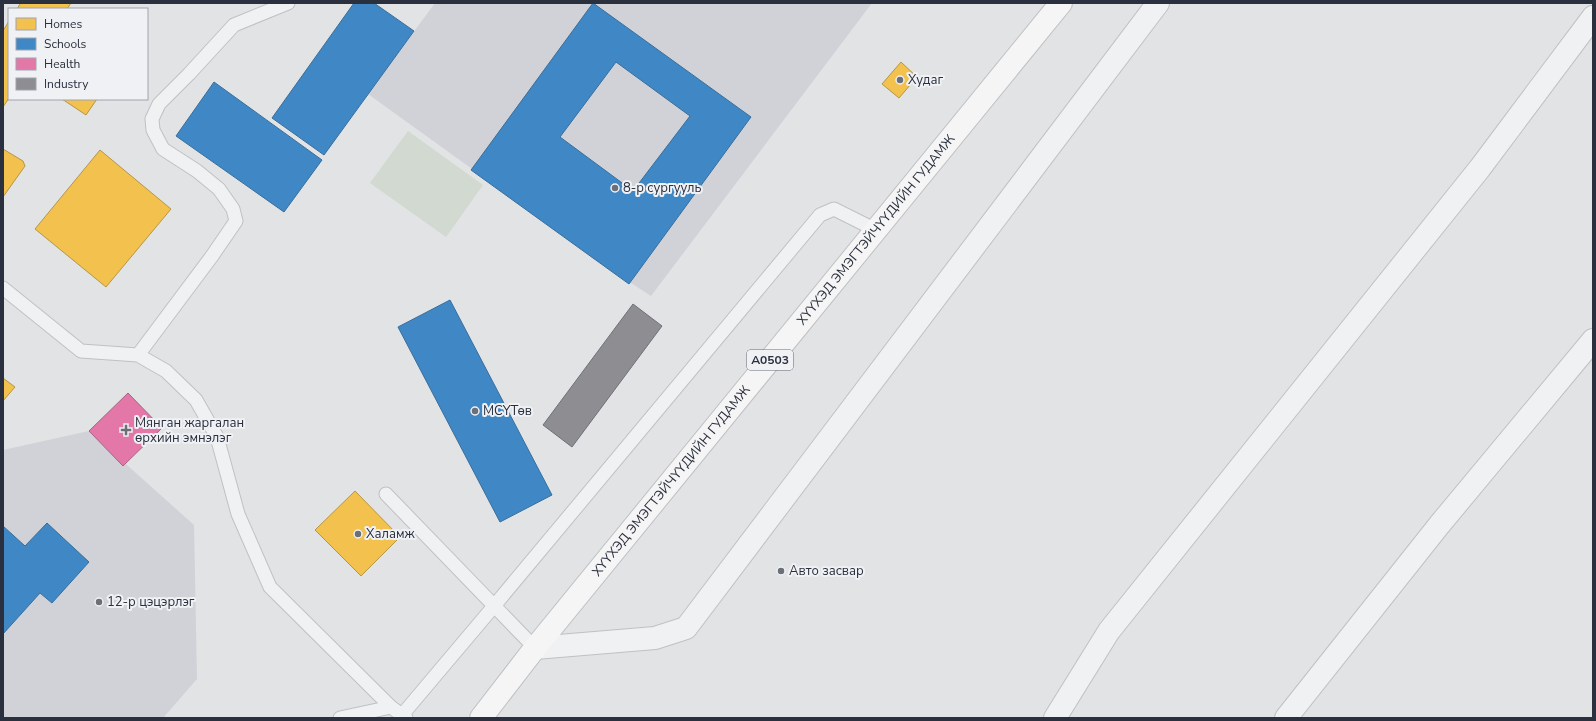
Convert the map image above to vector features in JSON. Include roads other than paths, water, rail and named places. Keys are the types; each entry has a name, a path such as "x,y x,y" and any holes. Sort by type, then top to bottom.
{"main road":[{"name":"ХҮҮХЭД ЭМЭГТЭЙЧҮҮДИЙН ГУДАМЖ","path":"481,718 535,648 1061,3"}],"street":[{"path":"535,648 654,638 686,628 1158,3"},
{"path":"1055,718 1109,631 1480,168 1593,17"},
{"path":"1286,718 1440,524 1593,340"}],"lane":[{"path":"138,355 212,256 236,221 233,209 219,189 197,171 163,149 153,130 152,119 159,104 234,25 288,3"},
{"path":"340,718 400,713 494,606 820,215 834,209 876,230"},
{"path":"3,288 81,351 138,355 166,371 196,400 218,437 238,514 270,587 400,713"},
{"path":"386,494 535,648"}],"place":[{"name":"Худаг","path":"900,80"},
{"name":"8-р сургууль","path":"615,188"},
{"name":"МСҮТөв","path":"475,411"},
{"name":"Мянган жаргалан өрхийн эмнэлэг","path":"126,430"},
{"name":"Халамж","path":"358,534"},
{"name":"Авто засвар","path":"781,571"},
{"name":"12-р цэцэрлэг","path":"99,602"}]}
